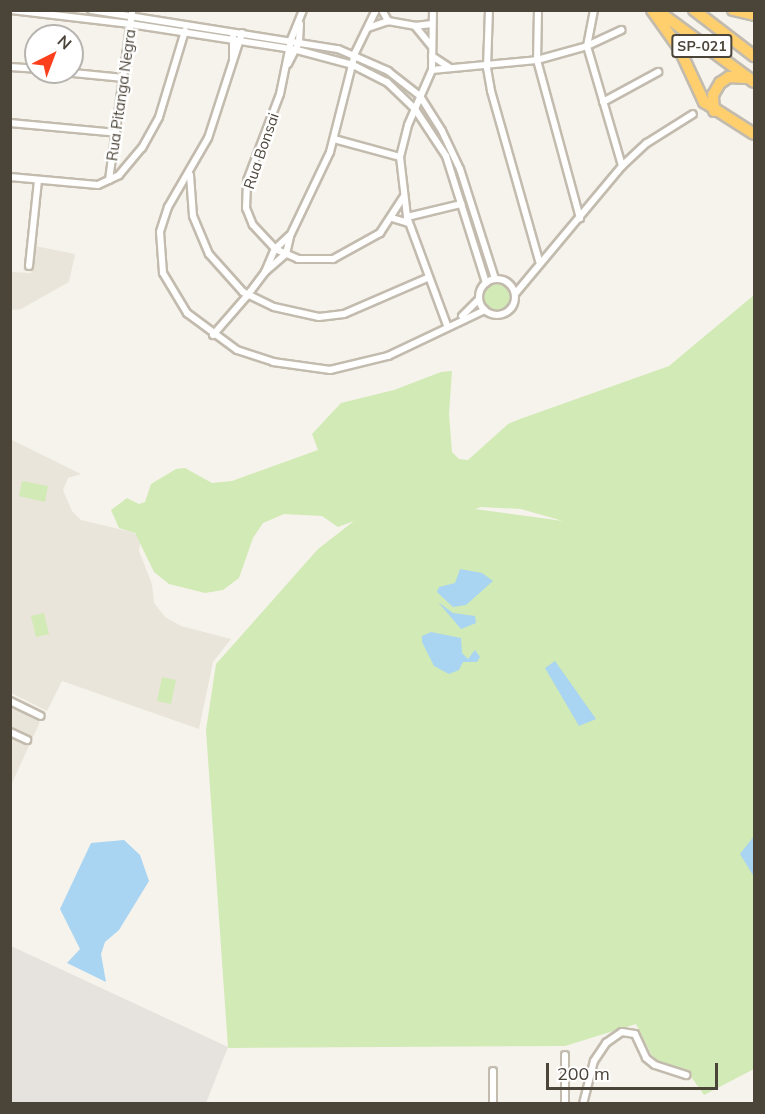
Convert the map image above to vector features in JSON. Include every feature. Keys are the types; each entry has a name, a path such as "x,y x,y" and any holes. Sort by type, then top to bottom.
{"highway":[{"path":"652,10 679,48 704,102 714,111 754,134"},
{"name":"SP-021","path":"657,10 751,80"},
{"name":"SP-021","path":"694,10 754,56"},
{"path":"733,10 754,15"},
{"path":"714,111 713,95 720,83 729,77 751,80"}],"street":[{"path":"11,10 130,24 297,50 353,64 387,82 415,109 446,156 486,283 479,299 460,319"},
{"path":"91,10 132,12 356,53 388,71 420,96 460,168 495,279"},
{"path":"287,66 291,40 303,10"},
{"path":"213,335 265,272 285,254 290,236 334,139 356,53 376,10"},
{"path":"382,10 388,21"},
{"path":"433,10 432,70 415,109 400,157 407,220 427,278 447,325"},
{"path":"489,10 487,68 506,154 539,261"},
{"path":"538,10 537,60 580,218"},
{"path":"594,10 587,46 622,166"},
{"path":"99,20 100,11"},
{"name":"Rua Pitanga Negra","path":"109,180 132,12"},
{"path":"287,66 297,50 300,20"},
{"path":"368,28 388,21 415,26 432,24"},
{"path":"10,177 98,185 126,168 151,135 167,96 186,23"},
{"path":"415,26 431,46"},
{"path":"432,70 487,68 537,60 587,46 622,30"},
{"path":"233,60 234,31"},
{"path":"242,33 219,111 190,175 163,218 160,259 177,300 213,335 252,356 330,370 388,356 447,325 484,310"},
{"path":"432,56 449,68"},
{"name":"Rua Bonsai","path":"287,66 246,189 249,218 275,249 310,261 333,259 372,239 392,218 404,196"},
{"path":"603,102 658,72"},
{"path":"84,74 124,78"},
{"path":"479,299 484,310 494,315 505,313 513,305 515,294 525,278 580,218 622,166 647,143 693,114"},
{"path":"10,123 117,133"},
{"path":"334,139 400,157"},
{"path":"190,175 194,216 205,246 223,272 248,295 289,312 331,316 366,308 427,278"},
{"path":"28,266 38,180"},
{"path":"392,218 407,220 461,204"},
{"path":"265,272 275,249 290,236"},
{"path":"486,283 495,279 508,283 525,278"},
{"path":"508,283 515,294"},
{"path":"10,701 41,716"},
{"path":"10,732 27,740"},
{"path":"583,1104 594,1061 606,1043 622,1032 635,1034 646,1058 655,1065 686,1075"},
{"path":"565,1055 565,1104"},
{"path":"493,1071 493,1104"}],"shaded area":[{"path":"35,246 75,254 69,282 21,309 11,310 11,272 31,273"},
{"path":"10,439 81,474 68,478 63,490 72,511 81,520 132,532 141,538 139,551 152,584 154,603 165,617 181,626 231,639 213,662 199,729 62,681 47,711 11,693"},
{"path":"11,707 40,722 11,785"},
{"path":"11,946 228,1047 206,1103 11,1103"}],"green space":[{"path":"497,282 503,283 511,291 511,303 503,311 497,312 491,311 483,303 482,297 483,291 491,283"},
{"path":"754,295 754,1069 704,1095 687,1071 659,1062 651,1054 636,1024 565,1046 228,1048 206,730 216,664 318,549 354,521 338,527 322,516 284,514 263,523 253,538 239,578 223,590 205,593 169,584 154,572 135,533 119,528 111,510 127,498 139,504 145,502 151,484 176,469 185,468 212,483 232,481 318,450 312,434 341,403 394,390 441,372 452,371 449,414 452,452 459,459 468,460 508,424 669,366","holes":["481,507 521,509 563,521 475,509"]},
{"path":"22,481 48,486 45,502 19,496"},
{"path":"44,613 49,634 36,637 31,616"},
{"path":"162,677 176,680 171,704 157,701"}],"water":[{"path":"460,569 482,573 493,581 466,605 453,607 437,592 439,587 455,583"},
{"path":"438,602 453,613 475,616 476,623 461,629"},
{"path":"431,632 461,638 462,653 468,659 475,650 480,657 477,662 463,662 459,670 449,674 434,666 422,642 422,636"},
{"path":"555,661 596,719 579,726 545,668"},
{"path":"754,836 754,877 740,854"},
{"path":"124,840 140,855 149,881 119,930 105,942 101,954 106,982 67,963 80,949 60,909 91,843"}]}
